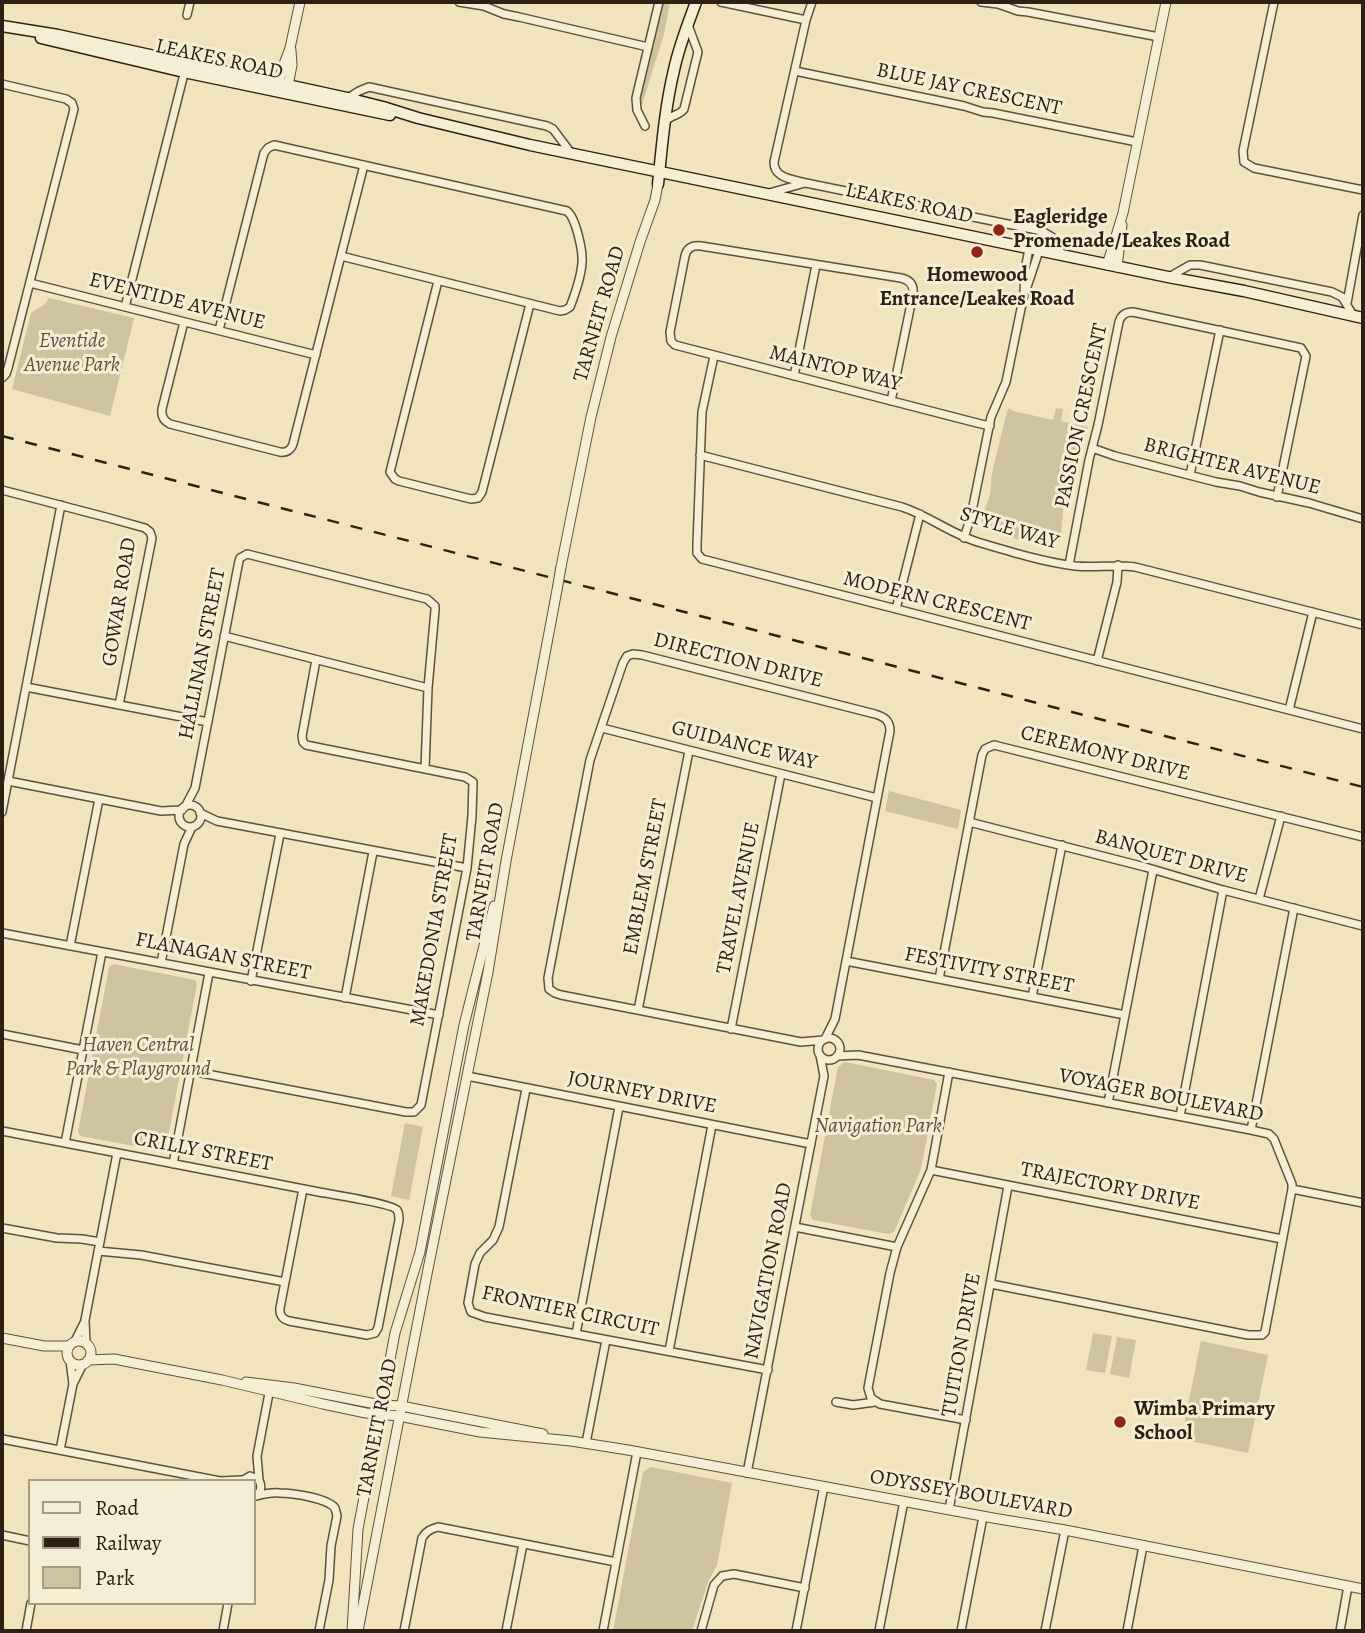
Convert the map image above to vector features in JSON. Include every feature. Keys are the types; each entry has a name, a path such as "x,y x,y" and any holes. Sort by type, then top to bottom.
{"main road":[{"name":"TARNEIT ROAD","path":"659,178 673,71 698,2"},
{"name":"LEAKES ROAD","path":"2,26 58,35 391,116 418,118"},
{"name":"LEAKES ROAD","path":"282,88 347,98 418,118 571,153 659,178 765,194 1358,316"}],"street":[{"path":"187,15 190,2"},
{"path":"282,88 284,64 300,2"},
{"path":"459,2 648,47"},
{"path":"645,126 636,103 659,2"},
{"path":"721,2 806,20"},
{"path":"812,2 773,166 777,173 782,177 806,183 1041,231 1052,237 1062,255"},
{"path":"981,2 998,4 1018,12 1159,37"},
{"path":"1112,266 1122,238 1123,213 1166,2"},
{"path":"1274,2 1243,159 1254,168 1363,190"},
{"path":"665,122 667,118 684,109 698,56 688,24"},
{"path":"125,307 185,68"},
{"name":"BLUE JAY CRESCENT","path":"795,71 1137,142"},
{"path":"2,84 66,99 72,103 74,109 8,368 2,378"},
{"name":"LEAKES ROAD","path":"347,98 369,87 547,126 571,153"},
{"path":"219,330 266,150 271,146 277,145 570,212 582,265 568,309 557,311 341,256"},
{"path":"184,322 162,409 163,419 170,424 279,452 286,451 293,444 364,165"},
{"name":"TARNEIT ROAD","path":"358,1631 488,972 550,625 591,417 611,337 655,200 659,178"},
{"name":"LEAKES ROAD","path":"765,194 806,183"},
{"path":"1347,303 1363,215"},
{"name":"MAINTOP WAY","path":"817,265 701,246 689,248 685,256 670,339 678,347 990,426"},
{"path":"964,538 994,409 1006,382 1024,294 1034,269 1034,250"},
{"name":"LEAKES ROAD","path":"1168,278 1195,264 1332,292 1342,297 1358,316"},
{"path":"794,376 817,265 901,278 913,285 913,294 891,401"},
{"path":"1332,292 1347,285 1350,279"},
{"path":"438,281 391,467 392,476 399,481 471,499 481,495 530,304"},
{"name":"EVENTIDE AVENUE","path":"30,283 316,355"},
{"name":"PASSION CRESCENT","path":"1069,565 1119,322 1123,315 1133,312 1301,348 1306,356 1277,497"},
{"path":"1190,475 1220,330"},
{"name":"MODERN CRESCENT","path":"714,356 702,412 697,548 702,559 1363,729"},
{"name":"BRIGHTER AVENUE","path":"1093,448 1363,519"},
{"name":"STYLE WAY","path":"700,455 902,507 964,538 981,543 1069,565 1118,565 1143,569 1363,625"},
{"name":"GOWAR ROAD","path":"2,491 150,531 152,535 119,705"},
{"path":"2,813 61,505"},
{"path":"896,610 920,514"},
{"name":"HALLINAN STREET","path":"184,808 195,788 240,558 250,554 432,602 435,615 428,688 425,769"},
{"path":"1097,661 1117,582 1118,565"},
{"path":"1289,710 1313,612"},
{"path":"224,636 428,688"},
{"name":"DIRECTION DRIVE","path":"638,1010 555,993 550,989 548,978 590,760 627,656 634,654 880,715 888,720 890,731 877,798"},
{"name":"MAKEDONIA STREET","path":"191,1071 406,1112 414,1112 420,1108 467,869 473,782 465,777 306,746 302,736 317,660"},
{"path":"26,687 208,722"},
{"name":"GUIDANCE WAY","path":"602,728 877,798"},
{"name":"CEREMONY DRIVE","path":"939,979 982,755 985,749 994,745 1363,837"},
{"name":"EMBLEM STREET","path":"638,1010 689,751"},
{"name":"TRAVEL AVENUE","path":"731,1030 781,774"},
{"path":"8,781 161,811 181,822 195,825 217,821"},
{"name":"HALLINAN STREET","path":"195,788 198,811"},
{"path":"801,1042 827,1060 836,1057 840,1048 835,1019 877,798"},
{"path":"70,946 99,799"},
{"path":"161,811 190,806 217,821 467,869"},
{"path":"161,963 184,844 180,814 184,808"},
{"path":"184,844 200,820 198,811"},
{"path":"1259,900 1281,816"},
{"name":"BANQUET DRIVE","path":"969,822 1363,926"},
{"path":"251,981 280,834"},
{"path":"1032,997 1062,845"},
{"path":"345,998 373,852"},
{"path":"1108,1103 1153,870"},
{"path":"352,1631 358,1529 395,1333 420,1252 464,1024 504,874"},
{"path":"1180,1116 1223,890"},
{"path":"1251,1130 1294,908"},
{"name":"FLANAGAN STREET","path":"2,933 439,1015"},
{"path":"65,1143 102,952"},
{"name":"FESTIVITY STREET","path":"846,961 1125,1015"},
{"path":"173,1164 209,972"},
{"path":"638,1010 801,1042 832,1039 837,1042"},
{"path":"820,1054 818,1047 835,1019"},
{"path":"2,1034 83,1050"},
{"name":"VOYAGER BOULEVARD","path":"837,1042 858,1055"},
{"name":"NAVIGATION ROAD","path":"747,1473 824,1076 820,1054"},
{"name":"VOYAGER BOULEVARD","path":"836,1057 858,1055 1269,1134 1292,1189"},
{"name":"NAVIGATION ROAD","path":"824,1076 836,1057"},
{"path":"457,1059 461,1074 467,1076"},
{"path":"874,1402 868,1388 890,1273 897,1247 931,1170 949,1072"},
{"path":"435,1176 447,1138 457,1082 467,1076"},
{"name":"JOURNEY DRIVE","path":"467,1076 811,1144"},
{"name":"FRONTIER CIRCUIT","path":"526,1089 500,1222 493,1240 480,1253 475,1264 467,1306 471,1312 478,1316 768,1370"},
{"path":"576,1334 619,1107"},
{"path":"670,1351 712,1125"},
{"name":"CRILLY STREET","path":"2,1131 388,1205 397,1210 399,1220 375,1333 367,1335 284,1320 280,1310 285,1282"},
{"path":"60,1450 73,1384 85,1362 88,1346 85,1320 117,1153"},
{"name":"TRAJECTORY DRIVE","path":"931,1170 1282,1239"},
{"name":"TUITION DRIVE","path":"949,1510 1009,1186"},
{"path":"1333,1197 1335,1187"},
{"path":"2,1228 57,1238 82,1239 99,1247 285,1282 303,1189"},
{"path":"990,1284 1258,1336 1265,1332 1292,1189 1363,1203"},
{"path":"795,1227 897,1247"},
{"path":"73,1384 68,1349 85,1320"},
{"path":"2,1338 44,1346 76,1364 114,1359"},
{"path":"586,1443 606,1340"},
{"path":"44,1346 72,1343 88,1346 114,1359 270,1389 323,1405 380,1410"},
{"path":"256,1495 260,1491 257,1456 270,1389"},
{"path":"836,1402 853,1405 874,1402 966,1420"},
{"name":"ODYSSEY BOULEVARD","path":"380,1410 401,1406 572,1441"},
{"name":"ODYSSEY BOULEVARD","path":"380,1410 480,1432 586,1443 824,1486 1363,1589"},
{"path":"2,1439 210,1479"},
{"path":"603,1631 637,1452"},
{"path":"244,1479 257,1456"},
{"path":"256,1479 281,1493"},
{"path":"796,1631 824,1486"},
{"path":"256,1496 281,1493 326,1501 337,1511 329,1580 319,1631"},
{"path":"879,1631 904,1502"},
{"path":"961,1631 983,1517"},
{"path":"404,1631 422,1538 429,1530 439,1527 616,1562"},
{"path":"1045,1631 1065,1530"},
{"path":"2,1535 28,1541"},
{"path":"506,1631 523,1544"},
{"path":"1127,1631 1143,1546"},
{"path":"701,1631 714,1585 722,1576 734,1574 805,1588"},
{"path":"1339,1631 1348,1586"},
{"path":"26,1631 31,1605"},
{"path":"223,1631 228,1605"}],"green space":[{"path":"663,2 670,2 664,34 641,108 639,101"},
{"name":"Eventide Avenue Park","path":"49,298 134,318 110,416 12,389 31,313"},
{"path":"1009,408 1053,420 1056,408 1063,409 1061,421 1088,427 1063,510 1060,541 1045,547 991,532 981,520 990,495 992,473"},
{"path":"889,791 961,810 958,829 885,811"},
{"name":"Haven Central Park & Playground","path":"113,964 195,980 197,984 166,1148 162,1151 80,1136 78,1132 109,967"},
{"name":"Navigation Park","path":"845,1062 934,1080 937,1084 921,1169 894,1232 888,1234 813,1220 810,1215 838,1067"},
{"path":"405,1123 423,1127 409,1200 391,1196"},
{"path":"1093,1333 1112,1336 1105,1373 1086,1370"},
{"path":"1117,1337 1136,1340 1129,1378 1110,1374"},
{"path":"1201,1341 1268,1355 1248,1453 1181,1439"},
{"path":"651,1467 732,1483 717,1565 708,1582 692,1631 613,1631 643,1472"}],"railway":[{"path":"2,436 1363,787"}],"place":[{"name":"Eagleridge Promenade/Leakes Road","path":"999,230"},
{"name":"Homewood Entrance/Leakes Road","path":"977,252"},
{"name":"Wimba Primary School","path":"1120,1422"}]}
